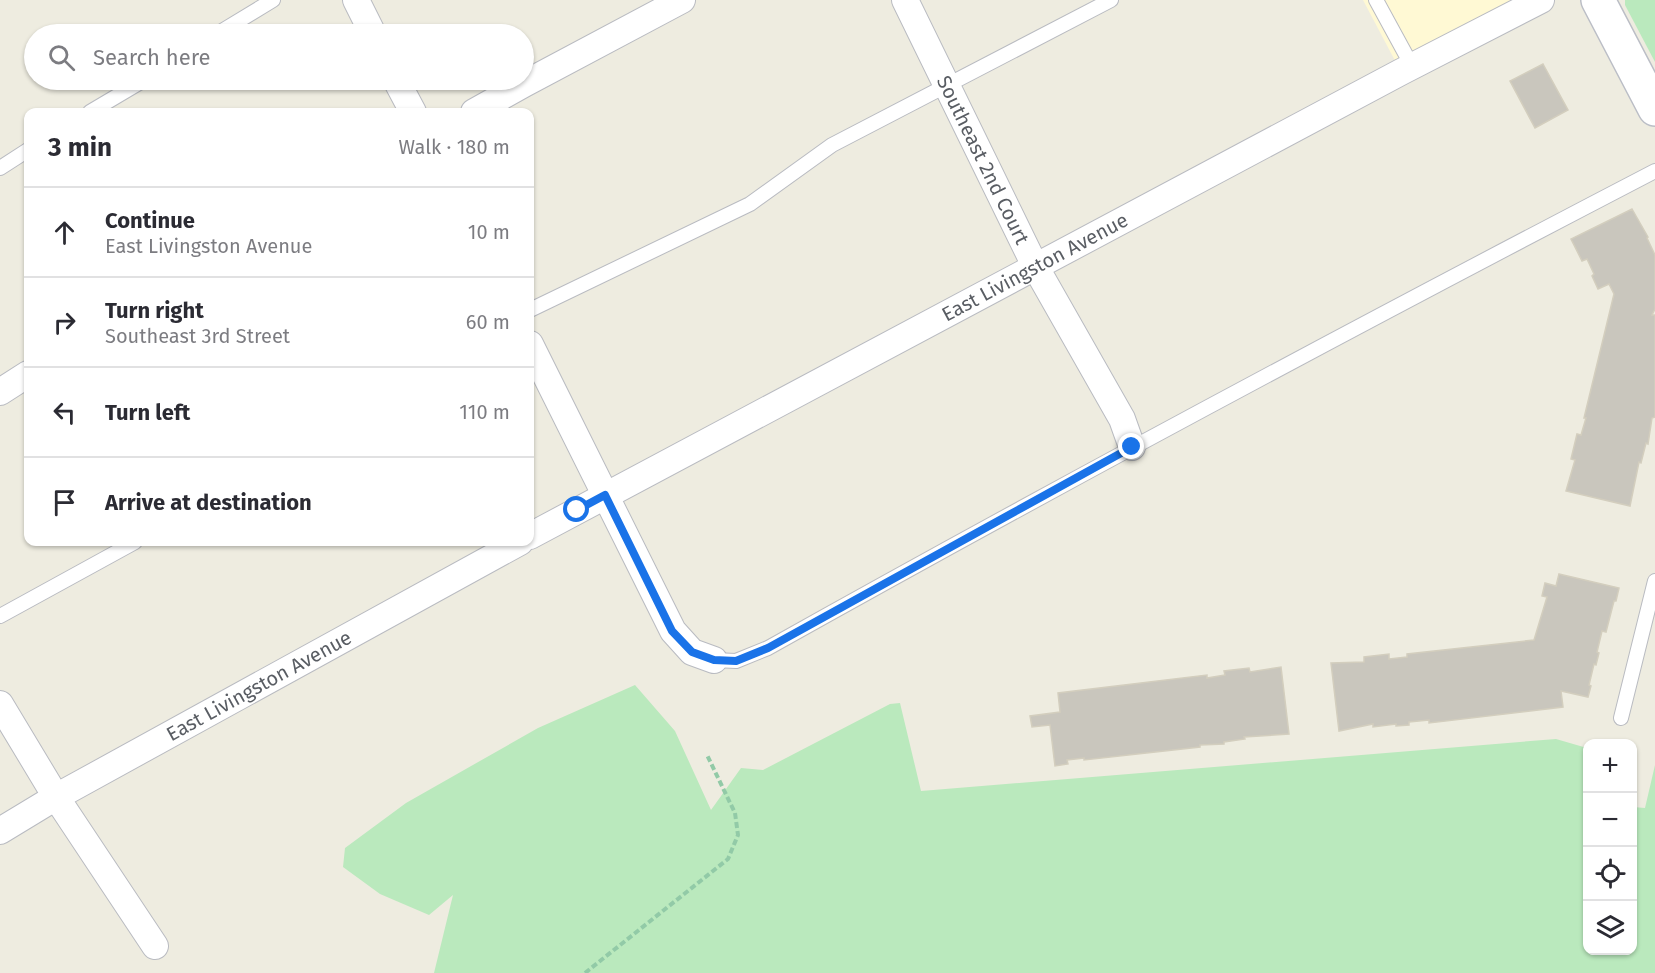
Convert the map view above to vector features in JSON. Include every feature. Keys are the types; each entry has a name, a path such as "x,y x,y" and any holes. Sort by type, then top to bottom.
{"main road":[{"path":"1599,0 1655,109"}],"street":[{"path":"356,0 368,24"},
{"path":"534,79 682,0"},
{"name":"Southeast 2nd Court","path":"905,0 1035,266 1122,419 1132,447"},
{"name":"East Livingston Avenue","path":"534,534 1412,66 1541,0"},
{"path":"401,90 411,108"},
{"path":"481,108 513,90"},
{"path":"534,352 672,631 692,652 714,660"},
{"path":"0,392 24,377"},
{"name":"East Livingston Avenue","path":"0,831 56,796 513,546"},
{"path":"0,704 56,796 155,946"}],"lane":[{"path":"233,24 273,0"},
{"path":"534,308 750,204 832,145 1112,0"},
{"path":"1376,0 1412,66"},
{"path":"97,108 127,90"},
{"path":"0,168 24,153"},
{"path":"714,660 736,661 768,648 1132,447 1655,171"},
{"path":"0,616 128,546"},
{"path":"1621,718 1655,581"}],"path":[{"path":"585,973 728,859 738,835 735,813 707,755"}],"shaded area":[{"path":"1363,0 1541,0 1401,72"}],"green space":[{"path":"1625,0 1655,0 1655,62 1625,5"},
{"path":"635,685 675,731 711,810 741,768 763,770 890,704 900,703 921,791 1556,739 1583,747 1583,955 1637,955 1637,807 1645,808 1655,765 1655,973 434,973 453,895 429,915 380,894 343,867 345,848 406,803 538,728"}],"building":[{"path":"1543,64 1568,110 1535,128 1510,81"},
{"path":"1632,209 1655,255 1655,309 1652,315 1655,315 1655,417 1652,418 1648,444 1646,443 1641,463 1639,462 1630,506 1566,491 1575,460 1571,459 1577,434 1581,435 1586,418 1584,418 1614,294 1609,284 1598,289 1587,259 1582,261 1571,239"},
{"path":"1559,574 1619,588 1606,632 1602,631 1588,697 1561,691 1563,707 1429,723 1429,720 1409,722 1409,725 1373,727 1373,724 1339,731 1331,663 1364,662 1364,657 1389,654 1389,659 1407,657 1407,654 1534,640 1547,597 1542,596 1545,583 1556,586"},
{"path":"1281,667 1289,734 1244,737 1245,739 1224,742 1224,744 1200,745 1200,747 1067,760 1068,764 1055,766 1050,725 1032,727 1030,716 1060,712 1058,693 1207,675 1207,678 1225,675 1224,671 1249,668 1250,672"}],"route":[{"path":"577,510 605,495 672,631 692,652 714,660 736,661 768,648 1132,447"}]}
